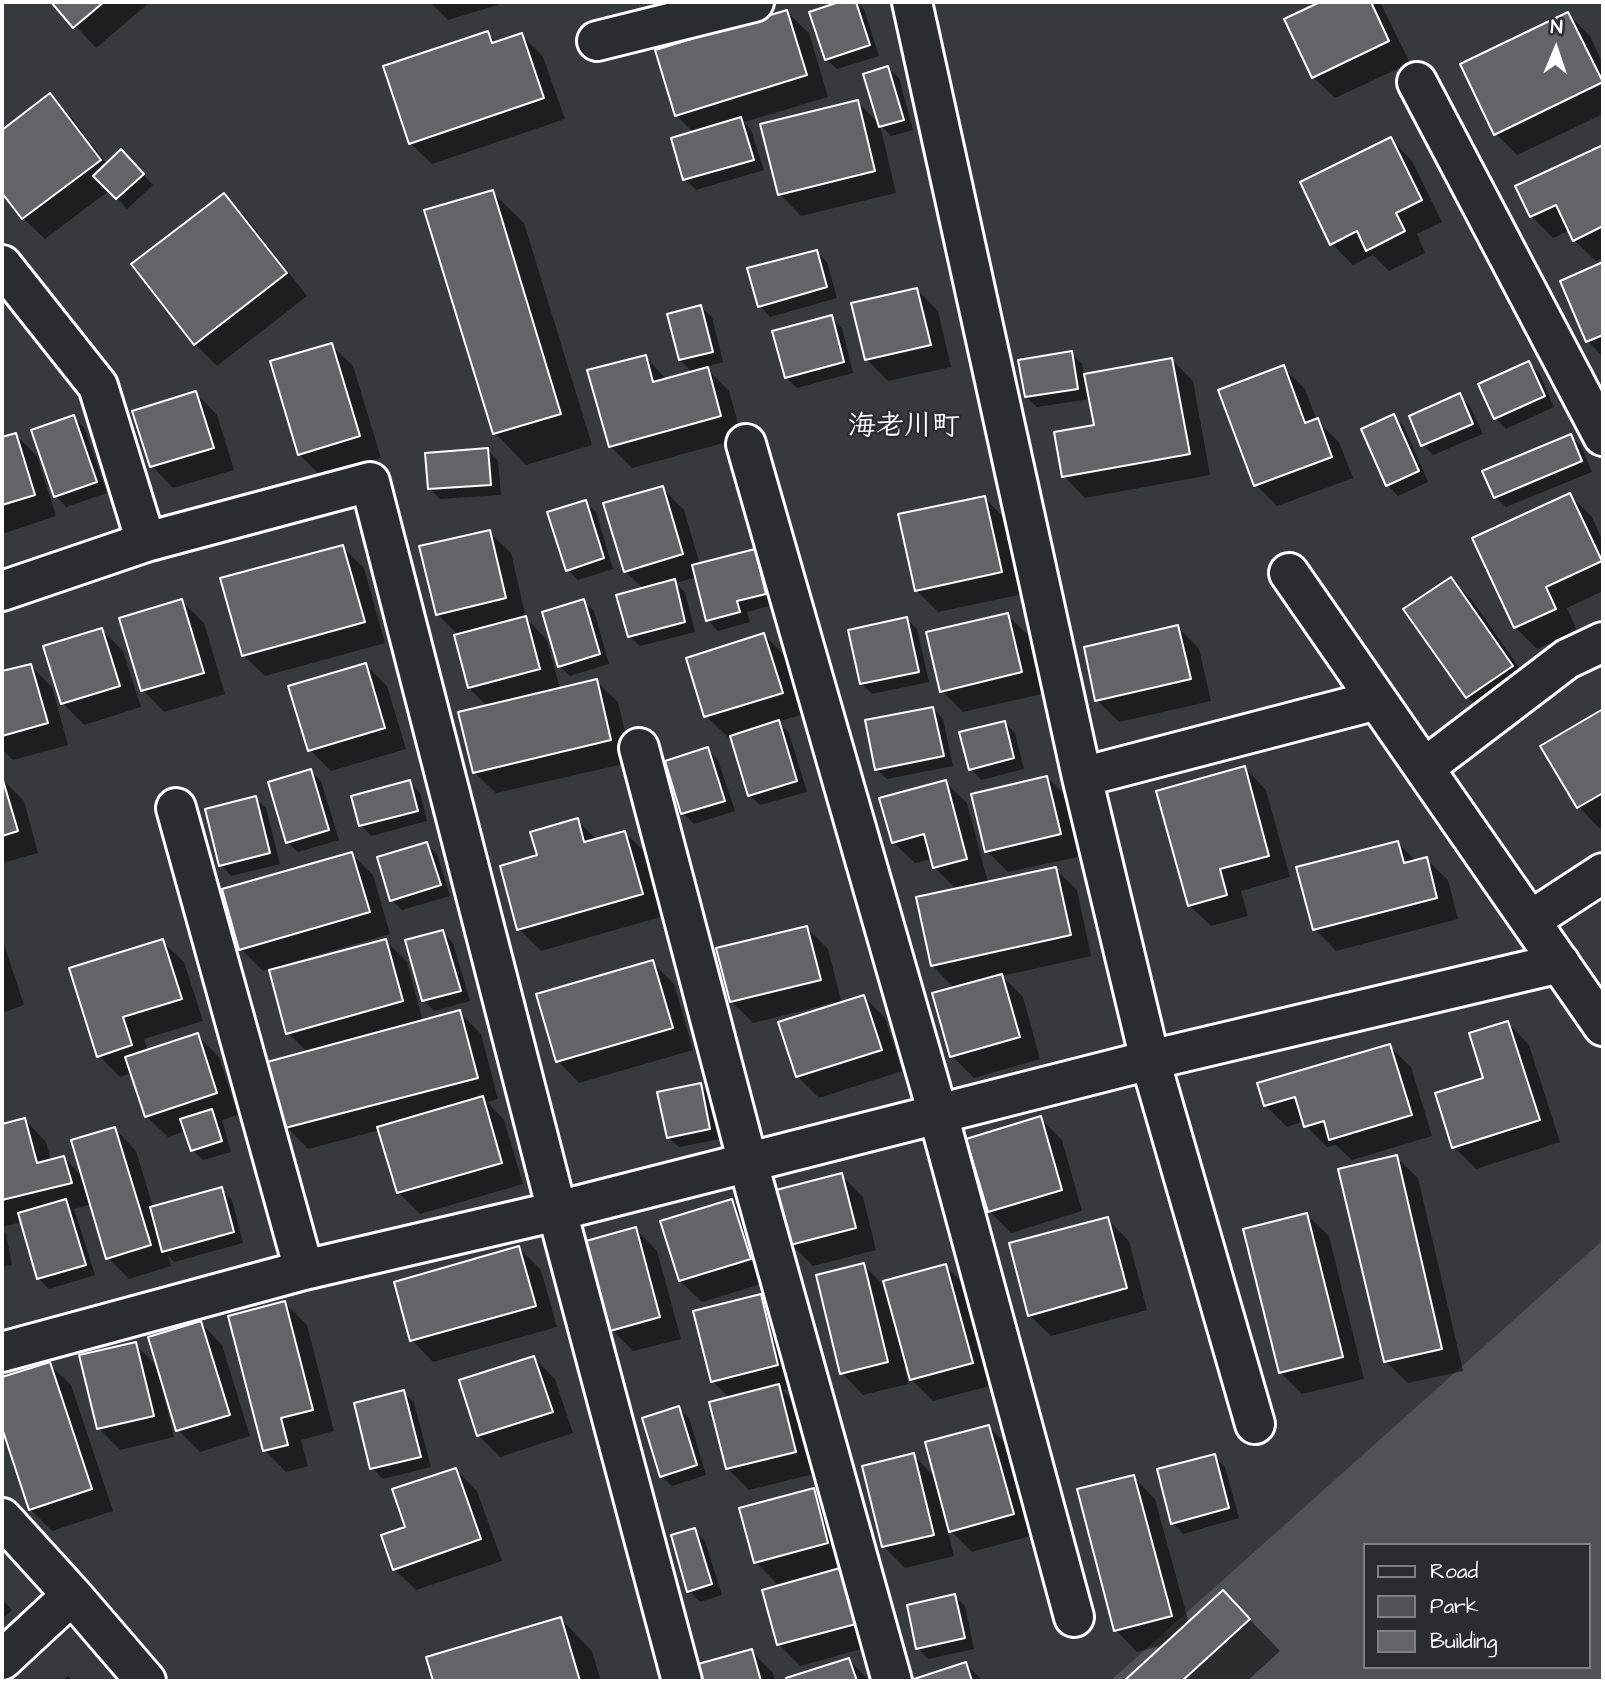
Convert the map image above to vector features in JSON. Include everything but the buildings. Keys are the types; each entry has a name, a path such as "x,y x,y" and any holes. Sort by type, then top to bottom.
{"street":[{"path":"597,41 754,2"},
{"path":"912,2 1082,777 1150,1060 1255,1424"},
{"path":"1417,82 1603,436"},
{"path":"2,265 98,386 145,542"},
{"path":"746,444 938,1114 1074,1617"},
{"path":"2,591 145,542 370,481 557,1211 682,1681"},
{"path":"1289,573 1603,1026"},
{"path":"1424,768 1567,659 1603,642"},
{"path":"1082,777 1377,700"},
{"path":"639,748 748,1163 892,1681"},
{"path":"176,808 304,1270"},
{"path":"1531,920 1603,873"},
{"path":"2,1352 304,1270 557,1211 1150,1060 1560,962"},
{"path":"2,1518 146,1681"},
{"path":"2,1660 72,1595"}],"green space":[{"path":"1603,1240 1603,1681 1110,1681"}],"district":[{"name":"海老川町","path":"904,428"}]}
